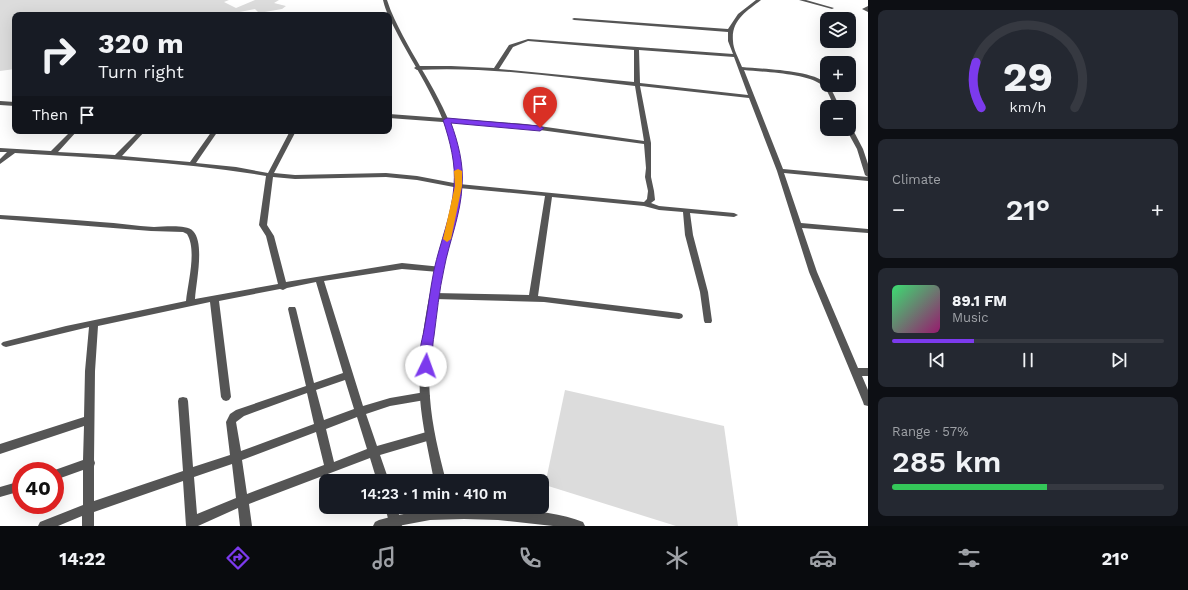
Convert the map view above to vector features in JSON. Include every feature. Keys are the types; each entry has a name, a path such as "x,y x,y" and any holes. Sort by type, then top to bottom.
{"street":[{"path":"385,0 389,12"},
{"path":"759,0 749,6 739,16 731,28 730,41 780,171 813,272 868,402"},
{"path":"801,0 832,8"},
{"path":"868,7 864,9 868,11"},
{"path":"392,18 417,68 432,90 447,120 453,138 458,167 458,186 454,212 439,269 426,351 425,396 430,436 438,474"},
{"path":"574,19 731,31"},
{"path":"495,70 511,46 528,40 736,56"},
{"path":"636,48 637,83 648,143 648,177 652,198 650,202 645,204"},
{"path":"417,68 441,67 495,70 637,83 752,97"},
{"path":"741,68 801,76 818,80 825,85 833,100"},
{"path":"0,103 12,104"},
{"path":"392,116 525,126 648,143"},
{"path":"52,154 71,134"},
{"path":"117,157 139,134"},
{"path":"192,164 213,134"},
{"path":"283,287 270,236 263,226 270,175 291,134"},
{"path":"853,136 860,150 868,175"},
{"path":"0,150 117,157 236,168 270,175 296,177 386,175 418,178 458,186 645,204 659,208 734,215"},
{"path":"0,162 13,151"},
{"path":"780,171 868,179"},
{"path":"533,298 549,194"},
{"path":"686,210 689,235 704,292 708,321"},
{"path":"0,217 157,230 184,229 190,232 193,236 196,253 190,303"},
{"path":"798,225 868,232"},
{"path":"6,344 94,323 214,298 283,287 319,279 402,266 439,269"},
{"path":"319,279 348,375 381,474"},
{"path":"434,296 533,298 679,316"},
{"path":"214,298 226,397"},
{"path":"292,309 330,468"},
{"path":"88,526 90,371 94,323"},
{"path":"856,372 868,372"},
{"path":"246,526 231,422 234,417 240,413 348,375"},
{"path":"44,526 89,508 189,475 361,411 390,402 425,396"},
{"path":"183,401 192,524 242,501 373,452 430,436"},
{"path":"0,448 90,420"},
{"path":"64,472 90,463"},
{"path":"0,492 12,489"},
{"path":"379,526 430,514"},
{"path":"493,514 531,518 579,526"}],"shaded area":[{"path":"0,0 229,0 224,2 236,8 255,0 279,0 274,3 286,6 282,9 265,12 258,12 255,9 240,12 12,12 12,69 0,71"},
{"path":"565,390 724,426 738,526 676,526 549,486 549,474 547,474"}],"slow traffic":[{"path":"447,239 454,212 458,186 458,171"}],"route":[{"path":"426,366 426,351 434,296 439,269 454,212 458,186 458,167 453,138 447,120 540,128"}]}
